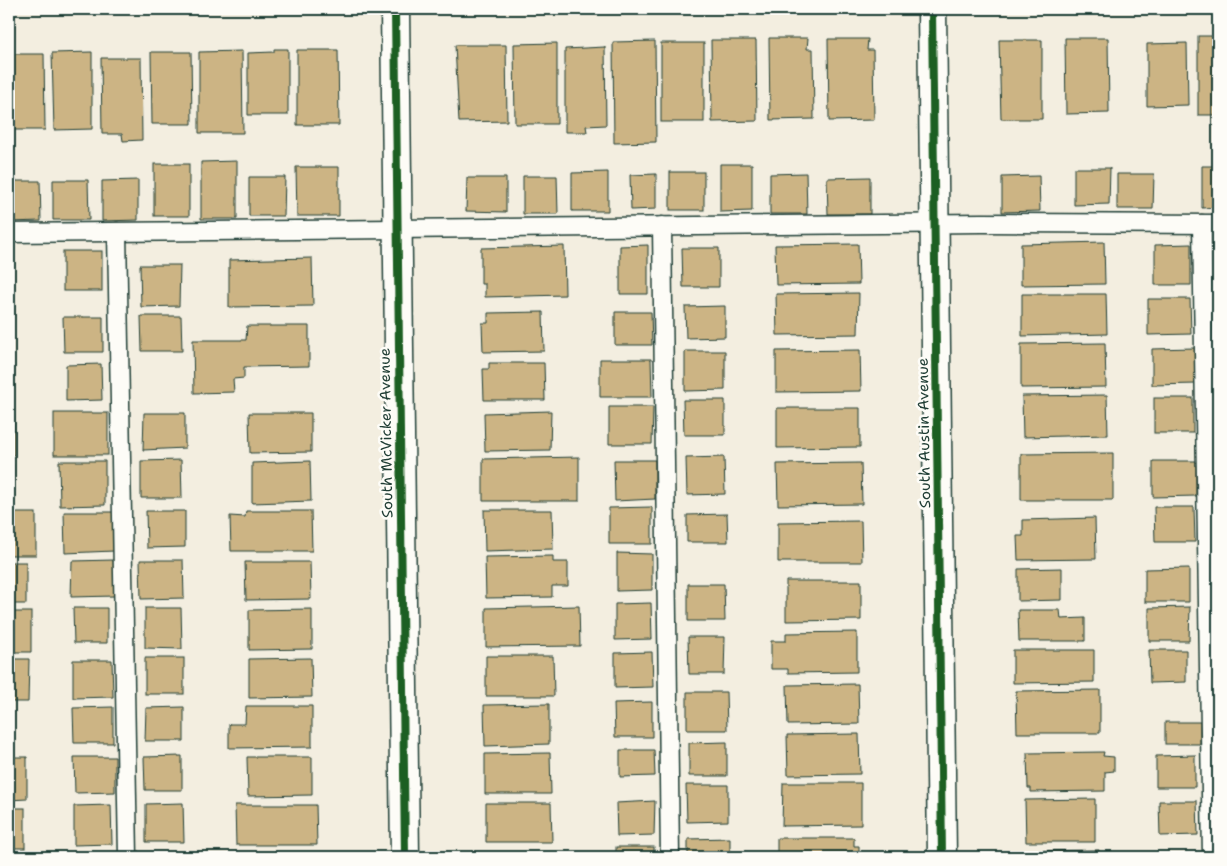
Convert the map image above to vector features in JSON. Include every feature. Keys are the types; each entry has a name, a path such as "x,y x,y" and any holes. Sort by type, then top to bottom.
{"street":[{"name":"South McVicker Avenue","path":"395,9 405,857"},
{"name":"South Austin Avenue","path":"932,9 942,857"}],"lane":[{"path":"9,233 662,226 1210,224 1212,857"},
{"path":"662,226 670,857"},
{"path":"117,232 128,857"}],"building":[{"path":"1198,36 1218,36 1218,115 1198,115"},
{"path":"769,38 808,38 807,49 813,49 814,119 770,120"},
{"path":"1065,38 1108,38 1109,113 1066,114"},
{"path":"828,39 868,39 867,50 873,50 874,120 829,121"},
{"path":"711,40 756,40 757,121 712,122"},
{"path":"999,40 1042,40 1042,119 1001,119"},
{"path":"655,41 656,142 614,143 613,42"},
{"path":"557,43 557,124 515,124 514,44"},
{"path":"661,43 704,43 704,122 661,122"},
{"path":"1187,43 1188,105 1147,106 1147,44"},
{"path":"455,45 506,45 507,121 459,122"},
{"path":"605,47 606,125 586,126 587,132 565,132 565,49"},
{"path":"274,49 288,49 288,115 248,115 248,53 274,52"},
{"path":"297,50 338,50 339,125 297,125"},
{"path":"242,51 243,133 199,133 199,52"},
{"path":"92,52 92,129 54,130 52,53"},
{"path":"151,52 191,52 192,124 152,124"},
{"path":"9,54 44,54 45,130 9,130"},
{"path":"101,58 141,58 142,140 123,141 122,134 102,134"},
{"path":"237,161 237,219 201,219 201,162"},
{"path":"154,164 189,164 189,216 154,216"},
{"path":"720,164 752,164 752,211 720,212"},
{"path":"1202,166 1218,166 1218,207 1202,208"},
{"path":"296,167 339,167 339,216 297,216"},
{"path":"1074,168 1110,168 1109,204 1074,205"},
{"path":"608,172 608,211 572,211 572,173"},
{"path":"670,172 704,172 704,210 670,210"},
{"path":"806,173 807,214 770,214 770,174"},
{"path":"656,174 656,209 631,210 630,175"},
{"path":"1117,174 1154,174 1153,209 1117,209"},
{"path":"523,176 557,176 558,214 523,214"},
{"path":"1039,176 1040,211 1002,212 1002,177"},
{"path":"249,177 285,177 284,216 249,216"},
{"path":"870,177 870,214 828,214 827,178"},
{"path":"467,178 506,178 506,212 466,211"},
{"path":"53,180 88,180 89,220 53,220"},
{"path":"138,180 138,220 102,221 102,181"},
{"path":"9,181 40,181 41,221 9,222"},
{"path":"1104,242 1105,284 1021,285 1021,244"},
{"path":"858,244 859,284 776,285 775,245"},
{"path":"1191,244 1191,285 1155,285 1155,245"},
{"path":"648,245 648,294 620,294 620,246"},
{"path":"564,246 565,295 485,297 485,284 481,284 481,248"},
{"path":"682,248 719,248 719,287 683,287"},
{"path":"63,251 102,251 102,291 63,291"},
{"path":"312,258 313,306 229,307 229,260"},
{"path":"140,265 180,265 179,306 141,307"},
{"path":"859,293 858,334 777,335 776,294"},
{"path":"1022,294 1106,294 1107,334 1022,336"},
{"path":"1148,299 1190,299 1191,334 1148,335"},
{"path":"725,306 725,337 686,338 685,307"},
{"path":"543,312 544,351 483,352 482,323 488,323 488,313"},
{"path":"615,312 651,312 652,345 615,345"},
{"path":"141,316 181,316 182,351 142,351"},
{"path":"63,317 103,317 103,352 64,352"},
{"path":"247,326 309,326 309,366 244,367 244,378 233,379 234,392 194,393 193,340 246,340"},
{"path":"1105,343 1106,387 1021,388 1021,344"},
{"path":"1195,348 1196,384 1152,385 1152,349"},
{"path":"860,350 861,391 776,392 776,351"},
{"path":"685,351 725,351 725,390 685,391"},
{"path":"600,359 651,359 652,397 600,397"},
{"path":"489,363 544,363 545,400 484,400 483,369 489,369"},
{"path":"101,364 102,400 66,401 66,365"},
{"path":"1107,395 1108,435 1023,437 1022,396"},
{"path":"1154,398 1193,398 1193,433 1154,433"},
{"path":"683,400 725,400 725,435 684,435"},
{"path":"609,407 653,407 652,444 609,444"},
{"path":"777,408 860,408 860,447 777,448"},
{"path":"551,411 550,450 485,451 484,413"},
{"path":"54,413 108,413 108,455 54,455"},
{"path":"144,413 185,413 185,448 143,450"},
{"path":"249,413 311,413 311,452 250,453"},
{"path":"9,415 14,415 14,455 9,455"},
{"path":"1113,453 1113,500 1021,500 1021,454"},
{"path":"579,457 579,501 483,501 483,459"},
{"path":"724,457 725,494 687,495 686,458"},
{"path":"181,460 182,498 141,498 141,461"},
{"path":"614,460 655,460 655,499 615,501"},
{"path":"59,461 105,461 105,505 60,506"},
{"path":"310,461 311,501 252,503 252,463"},
{"path":"1153,461 1196,461 1196,496 1153,497"},
{"path":"861,463 862,504 778,505 777,464"},
{"path":"9,464 13,464 14,505 9,505"},
{"path":"652,507 652,544 609,544 609,508"},
{"path":"1154,507 1194,507 1195,542 1155,542"},
{"path":"484,510 552,510 553,549 485,551"},
{"path":"146,511 185,511 185,547 147,548"},
{"path":"246,511 311,511 312,551 231,551 230,516 245,517"},
{"path":"64,512 114,512 114,551 65,553"},
{"path":"9,513 36,513 36,555 9,555"},
{"path":"727,514 728,542 687,542 687,515"},
{"path":"1095,518 1096,559 1018,560 1017,536 1023,536 1023,520"},
{"path":"861,521 862,562 778,562 778,522"},
{"path":"617,553 652,554 652,590 617,591"},
{"path":"553,556 553,562 568,562 568,586 552,586 552,597 486,598 485,557"},
{"path":"114,560 115,596 71,597 72,561"},
{"path":"140,560 183,560 184,598 141,599"},
{"path":"9,562 26,562 26,604 9,604"},
{"path":"245,562 310,562 311,599 246,600"},
{"path":"1062,568 1062,600 1018,601 1018,569"},
{"path":"1189,568 1189,602 1145,602 1145,569"},
{"path":"786,581 861,581 861,620 786,621"},
{"path":"688,584 724,584 725,621 688,621"},
{"path":"651,603 652,639 615,640 615,604"},
{"path":"579,606 580,646 486,647 486,608"},
{"path":"1190,607 1189,641 1149,641 1149,608"},
{"path":"73,608 107,608 107,643 74,643"},
{"path":"145,608 181,608 182,649 145,648"},
{"path":"312,609 312,649 249,650 249,610"},
{"path":"1018,610 1060,610 1061,619 1085,618 1085,641 1019,641"},
{"path":"9,612 31,612 31,652 9,652"},
{"path":"857,632 857,672 788,673 788,669 771,669 771,641 786,641 786,633"},
{"path":"688,637 725,637 724,674 689,674"},
{"path":"1013,650 1094,650 1094,682 1013,683"},
{"path":"1149,650 1186,650 1186,682 1150,683"},
{"path":"652,652 653,687 615,688 615,653"},
{"path":"486,656 553,656 554,696 486,696"},
{"path":"145,658 184,658 184,694 145,694"},
{"path":"311,658 312,697 249,698 249,659"},
{"path":"9,659 29,659 28,702 9,702"},
{"path":"73,660 112,660 113,697 73,698"},
{"path":"858,684 859,724 788,725 787,685"},
{"path":"1100,690 1100,733 1017,733 1016,691"},
{"path":"687,692 726,692 727,730 687,730"},
{"path":"652,702 652,737 615,737 614,703"},
{"path":"549,704 549,744 485,746 484,705"},
{"path":"246,706 312,706 312,747 229,748 229,724 245,724"},
{"path":"113,707 113,743 74,743 73,708"},
{"path":"184,707 184,741 145,741 146,708"},
{"path":"10,709 11,747 9,747"},
{"path":"1165,722 1200,722 1200,744 1165,744"},
{"path":"859,734 860,774 788,775 787,735"},
{"path":"727,742 727,776 689,776 689,743"},
{"path":"620,750 654,750 655,776 620,777"},
{"path":"1104,752 1103,756 1114,757 1114,771 1105,772 1105,791 1031,792 1031,788 1028,788 1027,753"},
{"path":"550,753 551,794 485,794 485,754"},
{"path":"1195,755 1195,787 1156,787 1156,756"},
{"path":"182,756 182,790 145,790 144,757"},
{"path":"9,757 27,757 27,799 9,800"},
{"path":"74,757 115,757 115,792 75,793"},
{"path":"247,757 312,757 312,795 248,796"},
{"path":"783,783 861,783 861,825 782,826"},
{"path":"686,785 728,785 728,821 687,822"},
{"path":"1095,799 1095,842 1026,842 1025,800"},
{"path":"655,801 654,835 617,836 616,803"},
{"path":"1159,801 1197,801 1198,835 1160,836"},
{"path":"183,803 184,842 146,842 146,804"},
{"path":"486,803 551,803 552,842 486,842"},
{"path":"111,805 112,844 74,845 74,806"},
{"path":"235,805 316,805 317,845 236,845"},
{"path":"9,808 25,808 25,848 9,848"},
{"path":"730,838 730,857 688,857 688,839"},
{"path":"777,838 854,838 854,846 859,846 859,857 777,857"},
{"path":"616,847 654,847 654,857 616,857"},
{"path":"1099,850 1099,857 1026,857 1026,851"},
{"path":"116,853 116,857 75,857 75,854"},
{"path":"187,853 187,857 152,857 152,854"},
{"path":"315,853 315,857 253,857 253,854"},
{"path":"486,853 551,853 551,857 486,857"},
{"path":"1158,855 1199,855 1199,857 1158,857"}],"cycle path":[{"path":"395,9 405,857"},
{"path":"932,9 942,857"}]}
